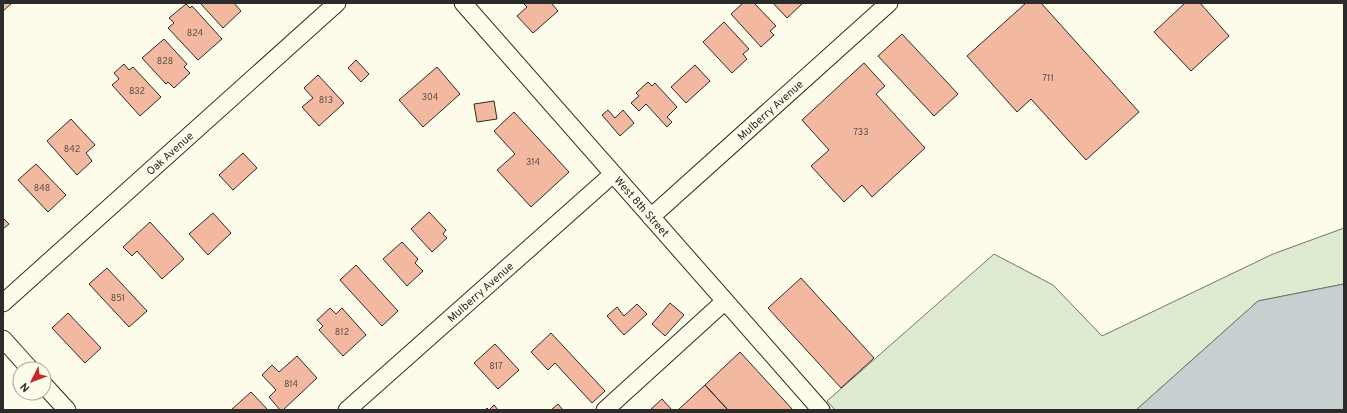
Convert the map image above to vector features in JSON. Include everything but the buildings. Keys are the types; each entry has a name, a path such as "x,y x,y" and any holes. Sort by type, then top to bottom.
{"street":[{"name":"Oak Avenue","path":"3,303 337,3"},
{"name":"West 8th Street","path":"463,3 821,410"},
{"name":"Mulberry Avenue","path":"651,217 889,3"},
{"name":"Mulberry Avenue","path":"347,410 613,174"},
{"path":"605,410 725,301"},
{"path":"3,339 23,361"},
{"path":"52,394 66,410"}],"green space":[{"path":"1344,228 1344,284 1258,301 1136,410 835,410 827,401 994,254 1053,285 1102,336 1273,254"}],"shaded area":[{"path":"1344,284 1344,410 1136,410 1258,301"}]}
